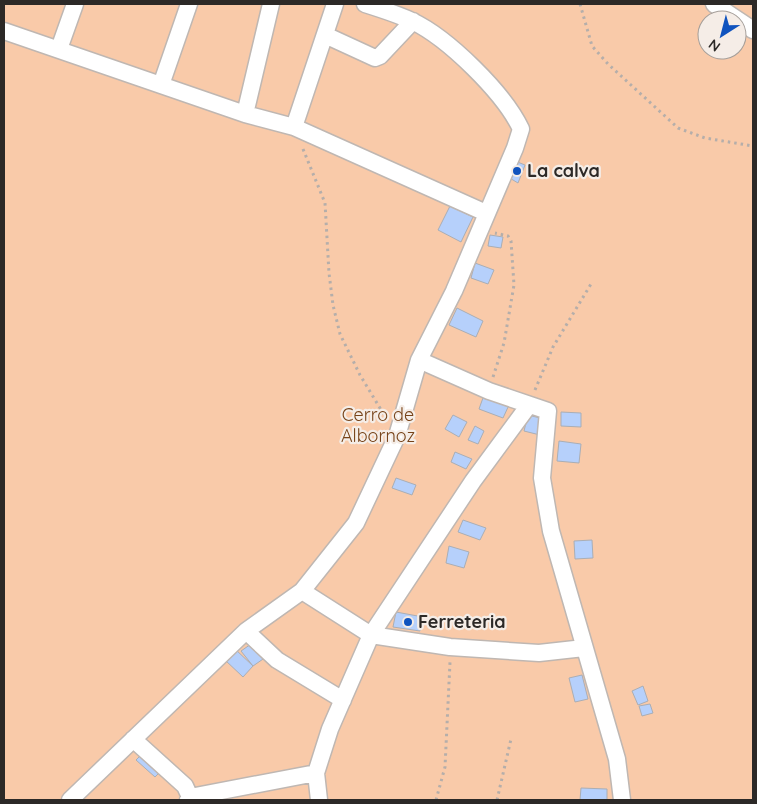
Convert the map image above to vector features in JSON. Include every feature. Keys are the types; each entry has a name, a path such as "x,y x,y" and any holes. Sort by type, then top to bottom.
{"street":[{"path":"59,49 75,4"},
{"path":"161,85 189,4"},
{"path":"245,114 271,4"},
{"path":"294,127 335,4"},
{"path":"70,800 246,631 302,591 356,523 396,436 419,360 454,291 521,128 514,114 457,51 413,21 365,4"},
{"path":"714,4 753,30"},
{"path":"325,35 375,58 380,56 413,21"},
{"path":"4,31 245,114 294,127 486,213"},
{"path":"419,360 489,391 545,409 549,414 542,478 560,566 617,759 622,800"},
{"path":"318,800 316,773 343,700 371,635 473,481 529,404"},
{"path":"302,591 371,635 450,646 539,653 584,648"},
{"path":"246,631 277,660 343,700"},
{"path":"133,739 185,786 189,798 316,773"}],"path":[{"path":"580,4 592,46 608,64 678,128 705,138 753,146"},
{"path":"294,127 325,202 329,273 333,305 340,334 360,375 396,436"},
{"path":"479,229 508,236 511,241 514,285 504,343 489,391"},
{"path":"529,404 553,347 591,284"},
{"path":"436,800 445,767 451,677 450,646"},
{"path":"497,800 511,739"}],"green space":[{"name":"Cerro de Albornoz","path":"4,4 753,4 753,800 4,800"}],"building":[{"name":"La calva","path":"515,161 525,165 518,183 508,177"},
{"path":"450,206 473,217 461,242 438,230"},
{"path":"490,235 503,237 501,248 488,246"},
{"path":"475,263 494,270 488,284 471,278"},
{"path":"457,308 483,321 476,337 449,325"},
{"path":"484,395 509,405 503,418 479,409"},
{"path":"561,412 581,413 581,427 561,426"},
{"path":"453,415 467,422 459,437 445,429"},
{"path":"528,415 544,419 540,435 524,431"},
{"path":"475,426 484,431 478,444 468,440"},
{"path":"559,441 581,444 579,463 557,461"},
{"path":"455,452 472,459 466,469 451,462"},
{"path":"396,478 416,485 412,495 392,488"},
{"path":"463,520 486,528 480,540 458,532"},
{"path":"592,540 593,558 575,559 574,541"},
{"path":"449,546 469,552 464,568 446,563"},
{"name":"Ferreteria","path":"396,612 423,617 420,631 393,627"},
{"path":"254,642 266,657 253,666 241,651"},
{"path":"235,649 253,666 243,677 225,660"},
{"path":"582,675 588,699 575,702 569,678"},
{"path":"643,686 648,701 638,705 632,691"},
{"path":"650,704 653,713 642,716 639,706"},
{"path":"145,751 164,768 155,777 136,760"},
{"path":"581,788 607,789 607,800 580,800"}],"place":[{"name":"La calva","path":"517,171"},
{"name":"Ferreteria","path":"408,622"}]}
